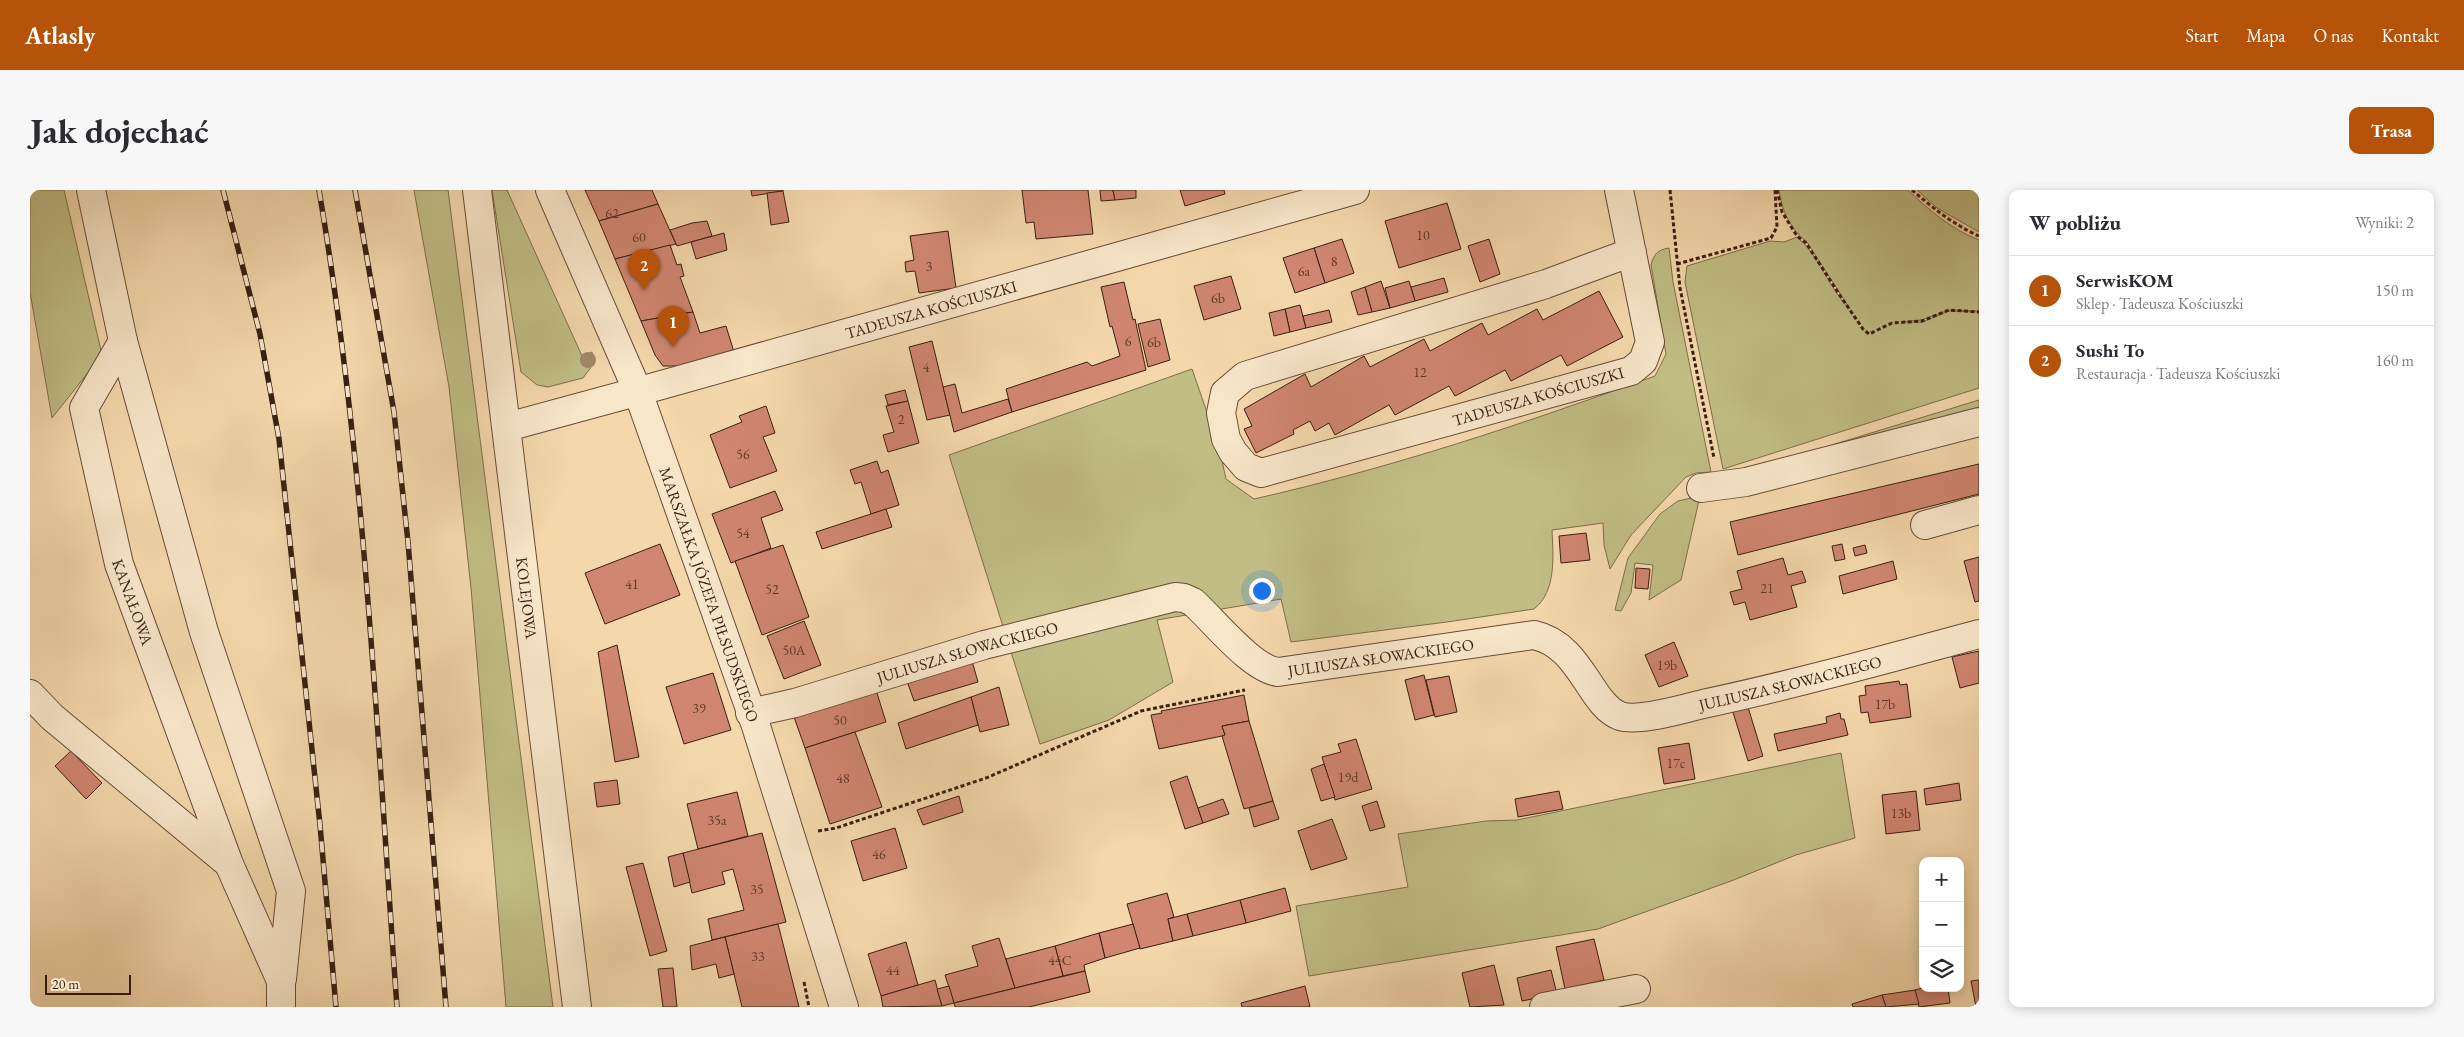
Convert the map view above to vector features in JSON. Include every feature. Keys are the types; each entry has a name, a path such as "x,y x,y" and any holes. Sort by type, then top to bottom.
{"street":[{"path":"90,190 123,341 204,632 291,891 281,994"},
{"name":"KOLEJOWA","path":"477,190 576,1007"},
{"name":"MARSZAŁKA JÓZEFA PIŁSUDSKIEGO","path":"550,190 638,392 750,713 791,836 844,1007"},
{"name":"TADEUSZA KOŚCIUSZKI","path":"507,427 638,392 1355,190"},
{"name":"TADEUSZA KOŚCIUSZKI","path":"1619,190 1632,252 1650,342 1643,362 1631,370 1261,473 1246,467 1233,452 1226,439 1221,413 1226,393 1244,376 1546,284 1632,252"},
{"name":"KANAŁOWA","path":"123,341 84,408 119,564 229,864 281,994"},
{"path":"1709,477 1746,482 1979,422"},
{"path":"1925,525 1979,510"},
{"name":"JULIUSZA SŁOWACKIEGO","path":"750,713 795,703 984,645 1175,597 1193,602 1259,666 1268,671 1278,672 1534,635 1543,637 1553,641 1570,658 1612,712 1630,718 1659,714 1803,682 1979,634"},
{"path":"30,694 52,717 229,864"},
{"path":"1544,1007 1636,989"}],"path":[{"path":"1670,190 1680,288 1709,477"},
{"path":"1677,264 1771,238 1777,227 1776,190"},
{"path":"1776,190 1782,212 1797,236 1806,243 1868,334 1892,323 1922,321 1949,310 1979,312"},
{"path":"1912,190 1934,210 1965,230 1979,236"},
{"path":"791,836 836,828 986,778 1141,711 1169,705"}],"shaded area":[{"path":"30,190 64,190 102,355 52,418 30,292"},
{"path":"414,190 448,190 553,1007 506,1007 471,588 449,387"},
{"path":"492,190 507,190 582,356 592,352 594,363 583,378 548,387 537,385 521,372"},
{"path":"1779,190 1908,190 1941,219 1979,240 1979,311 1949,310 1922,320 1901,322 1922,322 1949,311 1979,312 1979,388 1723,469 1685,282 1687,266 1770,241 1784,242 1797,237 1812,253 1836,292 1850,309 1807,242 1791,225 1782,205"},
{"path":"1917,190 1979,190 1979,232 1937,208"},
{"path":"1669,248 1673,282 1711,472 1696,473 1686,477 1631,535 1610,569 1604,545 1603,523 1552,530 1553,561 1550,583 1547,593 1534,609 1291,642 1281,599 1157,620 1173,682 1109,720 1040,744 949,455 1192,369 1219,447 1226,479 1254,499 1406,459 1506,428 1655,376 1666,354 1651,265 1657,253"},
{"path":"1979,400 1979,415 1788,461 1835,444"},
{"path":"1700,496 1681,580 1649,600 1653,565 1635,563 1631,593 1621,611 1615,610 1628,558 1660,514 1678,501"},
{"path":"1841,753 1855,838 1796,855 1731,881 1598,929 1309,976 1296,906 1408,887 1398,834 1486,821 1517,820"}],"building":[{"path":"585,190 652,190 658,204 599,221"},
{"path":"751,190 783,190 783,191 752,196"},
{"path":"1022,190 1088,190 1093,234 1036,239 1034,222 1026,223"},
{"path":"1100,190 1113,190 1115,200 1101,201"},
{"path":"1113,190 1136,190 1136,198 1115,200"},
{"path":"1180,190 1224,190 1225,194 1185,206"},
{"path":"783,191 789,222 771,225 767,193"},
{"path":"1447,203 1461,249 1399,268 1385,221"},
{"path":"658,204 676,244 615,259 599,221"},
{"path":"707,221 712,236 677,246 670,230 692,223"},
{"path":"948,231 956,288 919,293 915,271 906,272 905,262 914,260 910,236"},
{"path":"724,233 727,250 696,259 691,242"},
{"path":"1342,239 1354,273 1325,283 1314,248"},
{"path":"1489,239 1500,274 1480,282 1468,246"},
{"path":"670,245 677,265 681,264 684,276 680,277 693,312 641,321 615,259"},
{"path":"1314,248 1325,283 1295,293 1283,258"},
{"path":"1231,276 1241,309 1204,320 1194,286"},
{"path":"1444,278 1448,292 1415,301 1411,287"},
{"path":"1381,281 1390,308 1372,312 1365,287"},
{"path":"1409,281 1415,301 1390,308 1385,288"},
{"path":"1124,282 1133,320 1135,319 1146,370 1012,412 1006,389 1087,362 1092,366 1120,356 1112,326 1110,327 1101,287"},
{"path":"1365,287 1372,312 1358,315 1351,292"},
{"path":"1599,291 1623,337 1567,366 1561,355 1511,381 1505,370 1455,396 1449,386 1395,415 1389,405 1335,435 1329,423 1315,431 1310,421 1293,430 1294,434 1256,453 1244,429 1252,426 1244,409 1305,374 1311,387 1364,356 1370,367 1424,339 1430,351 1482,323 1488,335 1537,309 1543,320"},
{"path":"1300,305 1306,328 1290,332 1285,309"},
{"path":"1285,309 1290,332 1274,336 1269,313"},
{"path":"1329,310 1332,322 1306,328 1303,316"},
{"path":"693,312 700,333 726,326 734,352 677,366 663,366 655,355 641,321"},
{"path":"1160,319 1170,360 1148,367 1138,324"},
{"path":"932,341 950,415 927,420 909,347"},
{"path":"955,384 962,413 1008,399 1012,412 954,432 943,387"},
{"path":"905,390 908,401 888,405 885,395"},
{"path":"908,401 919,443 888,452 883,435 894,432 886,406"},
{"path":"766,406 775,433 763,437 777,471 730,488 710,435 742,422 739,416"},
{"path":"877,461 881,473 888,470 899,505 871,514 861,482 855,484 850,470"},
{"path":"1979,464 1979,494 1738,555 1730,522"},
{"path":"775,491 783,510 761,518 771,548 731,563 712,514"},
{"path":"886,509 892,527 822,549 816,532"},
{"path":"1586,533 1590,560 1561,563 1559,536"},
{"path":"660,544 680,595 605,624 585,573"},
{"path":"1842,544 1845,559 1835,561 1832,546"},
{"path":"783,545 809,617 762,635 735,561"},
{"path":"1865,545 1867,553 1855,556 1853,548"},
{"path":"1979,557 1979,601 1975,602 1964,561"},
{"path":"1783,558 1788,575 1802,571 1806,582 1791,586 1797,607 1750,620 1745,602 1734,605 1730,592 1742,589 1737,571"},
{"path":"1893,561 1897,579 1843,594 1839,576"},
{"path":"1636,568 1650,569 1648,589 1635,588"},
{"path":"804,621 821,665 784,679 767,636"},
{"path":"1674,642 1688,676 1659,687 1645,655"},
{"path":"617,645 639,757 615,762 598,652"},
{"path":"1979,651 1979,683 1960,688 1952,657"},
{"path":"972,661 978,682 914,701 907,681"},
{"path":"713,673 731,730 684,744 666,687"},
{"path":"1424,675 1434,715 1415,720 1405,680"},
{"path":"1449,676 1457,712 1435,717 1426,680"},
{"path":"1899,681 1900,685 1907,684 1911,717 1870,723 1868,712 1861,713 1859,696 1866,695 1865,686"},
{"path":"999,687 1009,725 980,732 971,697"},
{"path":"876,690 886,722 805,748 794,717"},
{"path":"1244,695 1249,721 1222,726 1225,735 1222,736 1159,749 1151,715 1162,713 1161,711"},
{"path":"971,697 978,725 906,749 898,723"},
{"path":"1747,704 1763,756 1748,761 1732,709"},
{"path":"1840,713 1841,719 1844,719 1848,735 1778,751 1774,734 1827,723 1826,717"},
{"path":"1249,721 1273,801 1244,809 1222,736 1225,735 1222,726"},
{"path":"855,732 882,807 830,824 805,748"},
{"path":"1356,739 1372,789 1335,800 1322,757 1341,752 1338,744"},
{"path":"1689,743 1695,779 1664,784 1658,748"},
{"path":"71,751 102,783 86,799 55,766"},
{"path":"1324,764 1335,797 1321,801 1311,769"},
{"path":"1187,776 1203,823 1185,829 1170,782"},
{"path":"617,780 620,804 597,807 594,783"},
{"path":"1959,783 1961,800 1926,805 1924,789"},
{"path":"1559,791 1563,809 1518,817 1515,799"},
{"path":"1916,791 1920,830 1886,834 1882,795"},
{"path":"737,792 748,836 698,849 687,804"},
{"path":"959,796 963,812 923,825 917,810"},
{"path":"1223,799 1229,814 1203,823 1198,808"},
{"path":"1273,801 1279,819 1254,827 1249,808"},
{"path":"1377,801 1385,827 1370,831 1362,806"},
{"path":"1332,819 1347,859 1311,870 1298,831"},
{"path":"895,828 907,868 863,881 851,841"},
{"path":"762,833 786,922 712,940 708,919 744,910 733,869 722,872 725,884 692,893 683,853"},
{"path":"683,853 690,882 674,887 668,857"},
{"path":"643,863 667,951 650,956 626,867"},
{"path":"1285,888 1291,911 1246,923 1240,900"},
{"path":"1167,893 1174,917 1168,919 1173,941 1140,949 1127,904"},
{"path":"1240,900 1246,923 1193,936 1187,914"},
{"path":"1187,914 1193,936 1173,941 1168,919"},
{"path":"778,924 799,1007 742,1007 725,937"},
{"path":"1133,924 1140,948 1105,958 1099,933"},
{"path":"1099,933 1105,958 1084,965 1085,971 1063,976 1055,946"},
{"path":"725,937 734,974 719,978 716,964 692,970 690,946"},
{"path":"999,938 1015,988 954,1003 945,975 978,966 972,946"},
{"path":"1594,939 1604,980 1565,989 1556,947"},
{"path":"906,942 918,985 881,996 868,954"},
{"path":"1055,946 1063,976 1015,988 1006,959"},
{"path":"1494,965 1504,1005 1470,1007 1462,973"},
{"path":"673,968 677,1007 663,1007 658,969"},
{"path":"1551,970 1557,994 1522,1001 1517,978"},
{"path":"1085,971 1090,992 1029,1007 955,1007 954,1003"},
{"path":"935,980 942,1006 883,1007 881,996"},
{"path":"1979,980 1979,1007 1976,1007 1971,981"},
{"path":"949,986 954,1003 942,1006 937,989"},
{"path":"1305,986 1310,1007 1242,1007 1241,1003"},
{"path":"1919,989 1919,992 1949,992 1950,1003 1919,1007 1915,990"},
{"path":"1915,990 1919,1004 1886,1007 1882,995"},
{"path":"1882,995 1886,1007 1853,1007 1852,1004"}],"railway":[{"path":"223,190 260,334 279,439 320,825 336,1007"},
{"path":"319,190 335,291 359,495 376,700 397,1007"},
{"path":"355,190 394,412 408,542 446,1007"}],"place":[{"name":"Sushi To","path":"644,290"},
{"name":"SerwisKOM","path":"673,347"}]}
